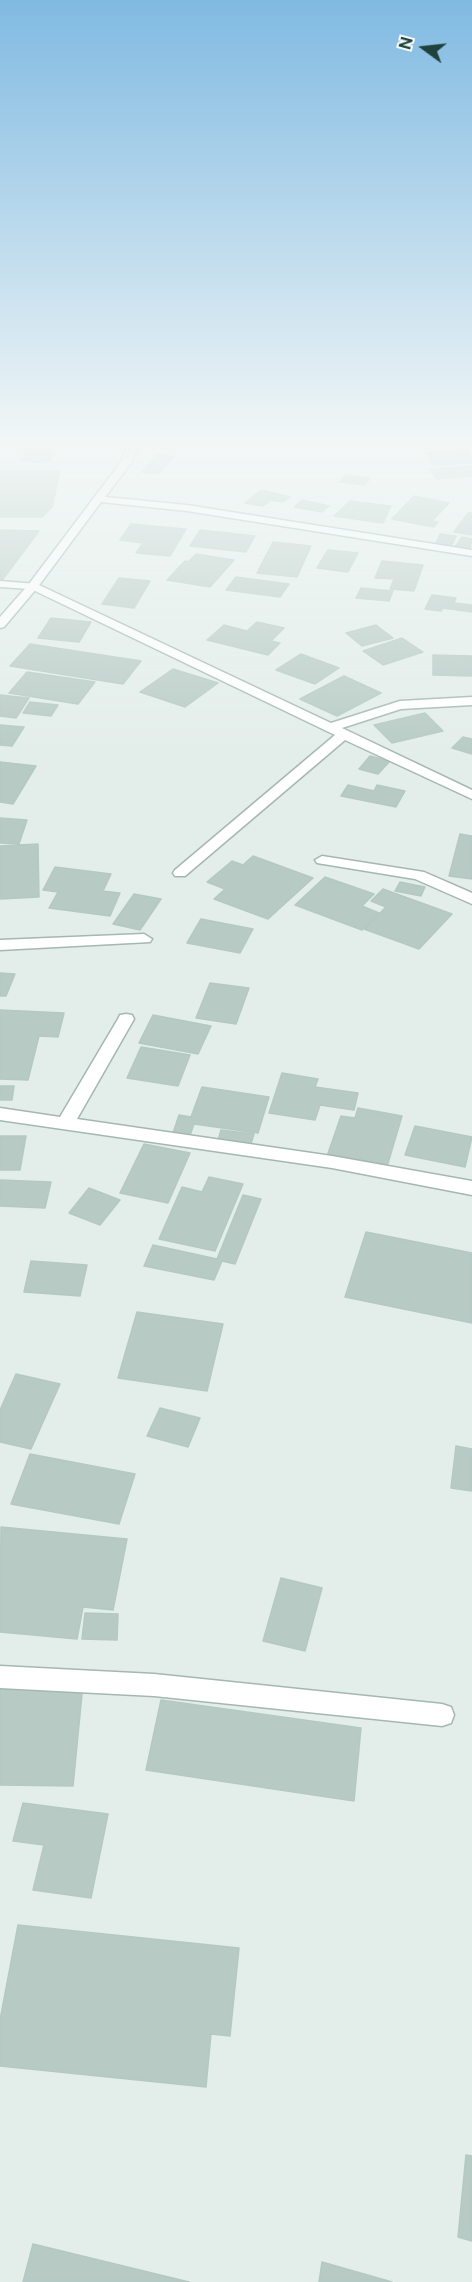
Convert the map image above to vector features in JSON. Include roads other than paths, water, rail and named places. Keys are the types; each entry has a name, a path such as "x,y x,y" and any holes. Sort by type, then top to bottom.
{"street":[{"path":"0,624 59,551"},
{"path":"0,584 33,586 472,795"},
{"path":"329,728 400,705 472,701"},
{"path":"180,873 344,734"},
{"path":"322,860 418,875 472,899"},
{"path":"0,945 144,939"},
{"path":"65,1124 126,1019"},
{"path":"0,1114 332,1162 472,1188"},
{"path":"0,1677 154,1685 442,1715"}]}
